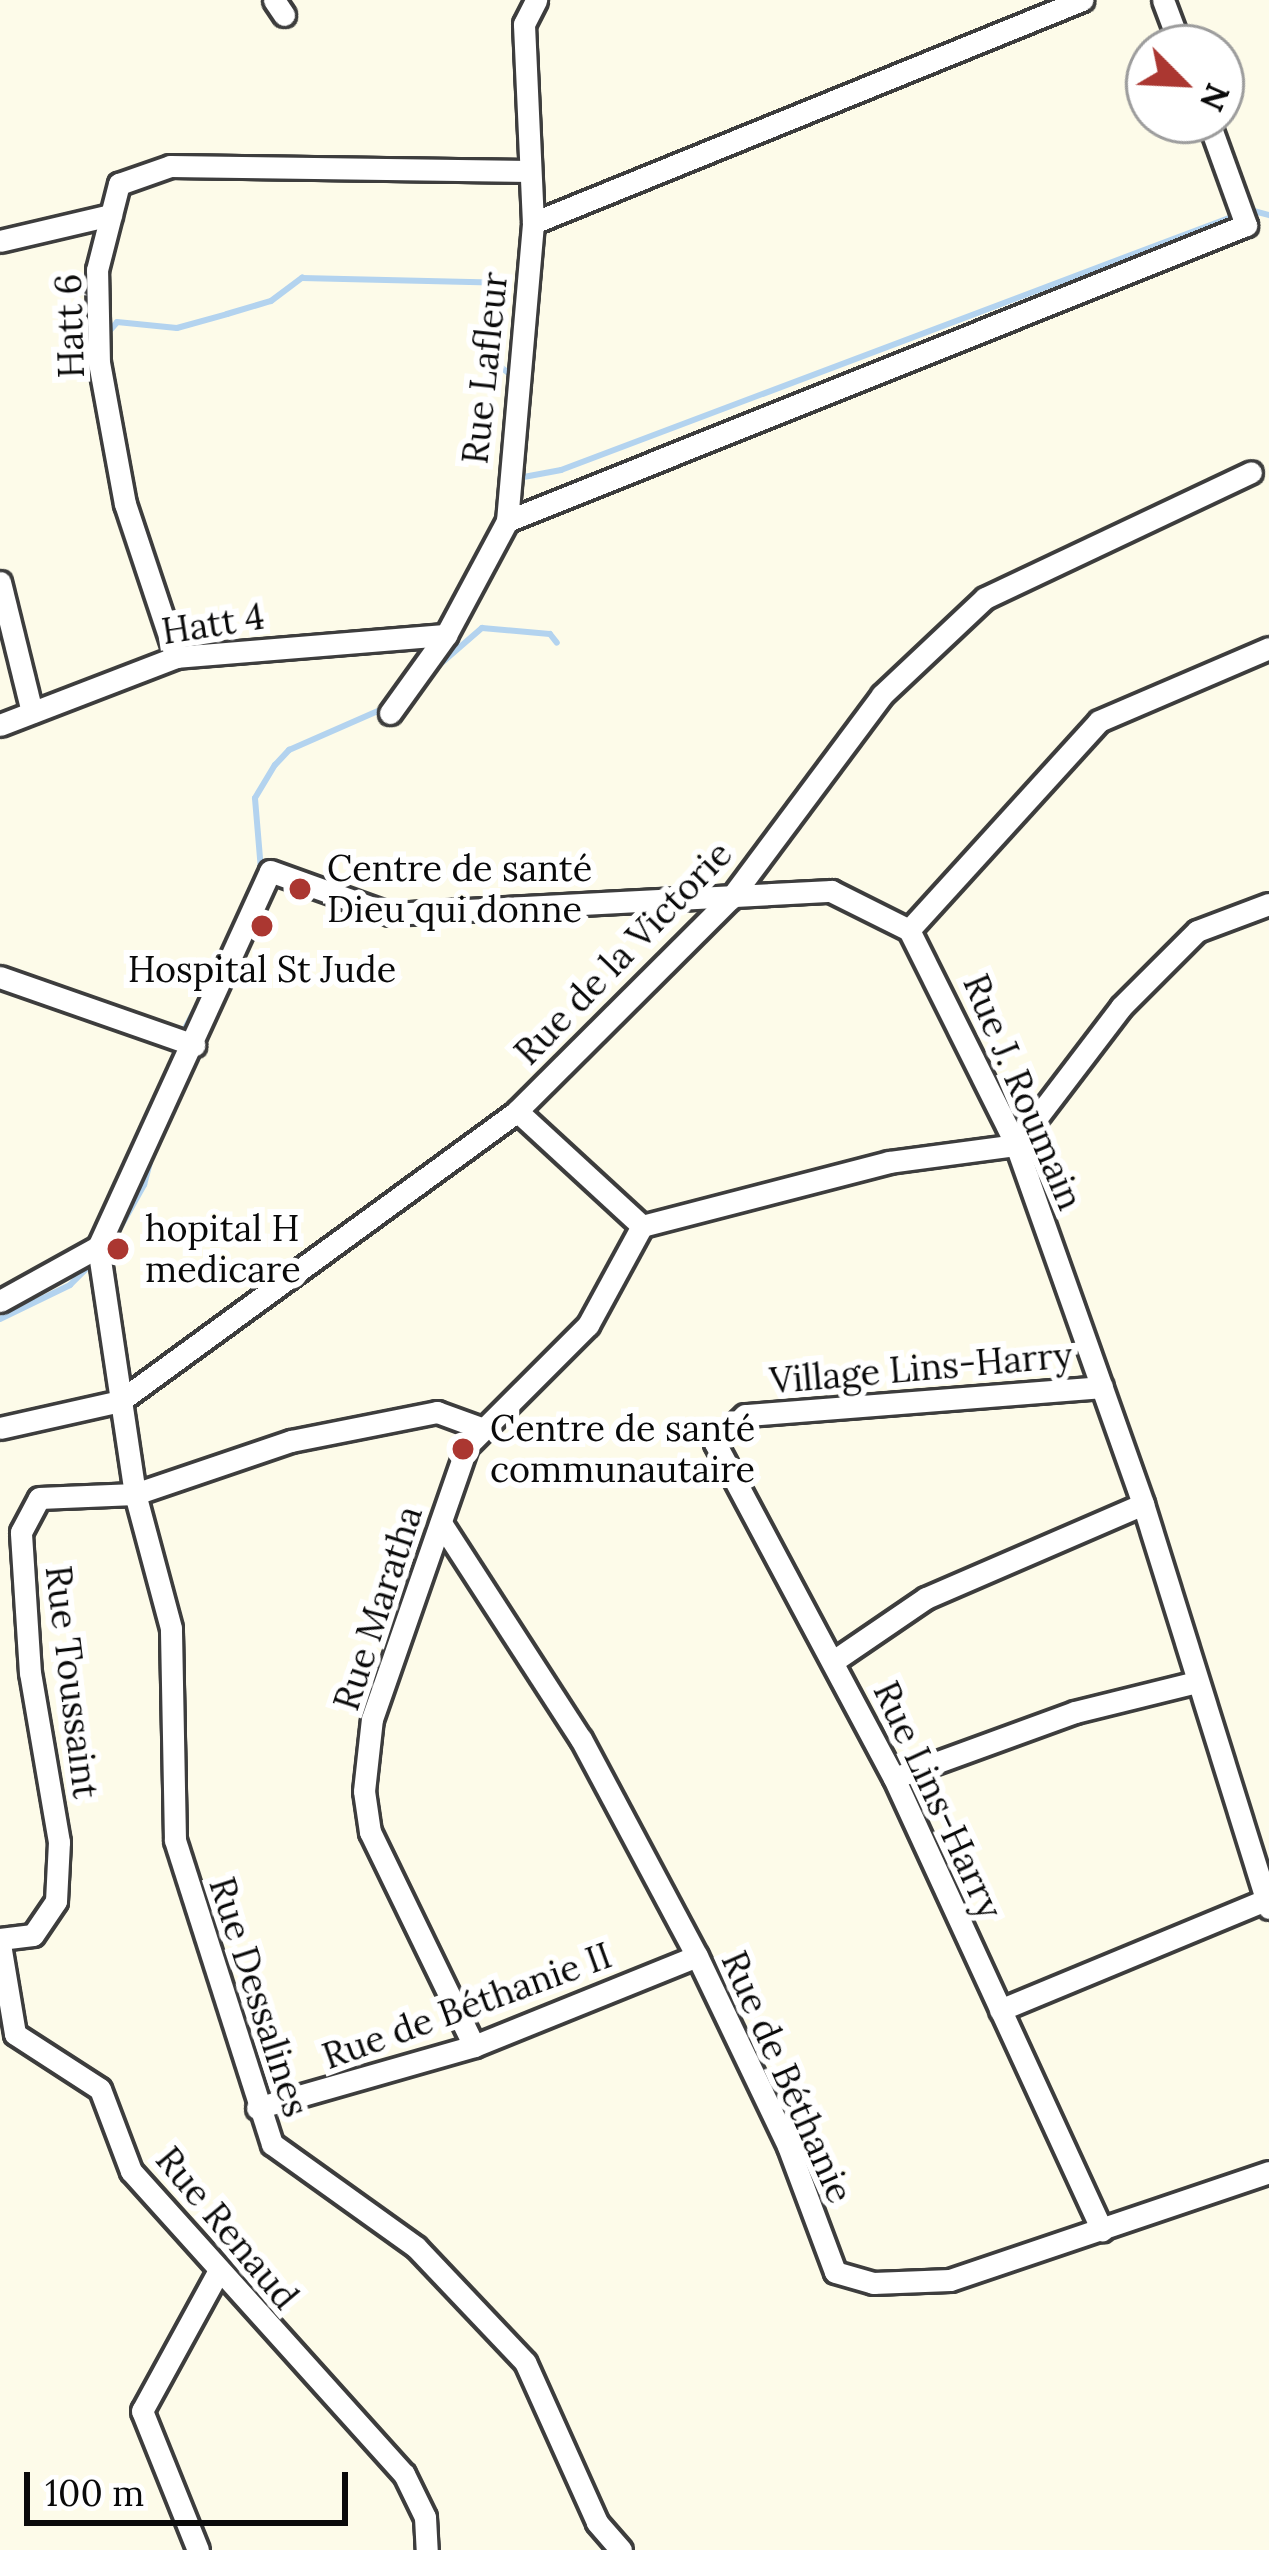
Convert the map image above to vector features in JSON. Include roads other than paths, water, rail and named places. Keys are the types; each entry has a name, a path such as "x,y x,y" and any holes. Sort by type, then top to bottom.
{"street":[{"name":"Rue Lafleur","path":"390,713 446,635 507,521 532,223 524,24 536,0"},
{"path":"532,223 1082,0"},
{"path":"507,521 1258,227 1219,144"},
{"name":"Hatt 6","path":"176,657 125,504 99,363 97,270 119,184 170,166 530,171"},
{"path":"0,241 111,215"},
{"name":"Rue de la Victorie","path":"0,1428 120,1401 517,1111 730,899 882,695 985,598 1251,472"},
{"path":"0,582 32,712"},
{"name":"Hatt 4","path":"0,725 176,657 446,635"},
{"path":"120,1401 98,1247 270,871 390,914 831,891 909,931 1099,721 1269,648"},
{"path":"517,1111 642,1226 890,1162 1016,1145 1121,1007 1197,932 1269,904"},
{"name":"Rue J. Roumain","path":"909,931 1016,1145 1143,1504 1268,1904"},
{"path":"0,977 194,1045"},
{"name":"Rue Maratha","path":"475,2046 370,1832 365,1806 380,1686 457,1469 481,1429 588,1325 642,1226"},
{"path":"0,1301 98,1247"},
{"name":"Village Lins-Harry","path":"745,1415 1102,1387"},
{"name":"Rue Dessalines","path":"120,1401 135,1494 171,1628 175,1840 272,2144 416,2247 525,2362 597,2522 621,2550"},
{"path":"135,1494 291,1441 437,1412 481,1429"},
{"name":"Rue Lins-Harry","path":"745,1415 715,1443 895,1778 1102,2231"},
{"name":"Rue Toussaint","path":"0,1942 33,1935 56,1901 58,1842 30,1673 21,1532 39,1498 135,1494"},
{"path":"835,1660 926,1598 1143,1504"},
{"name":"Rue de Béthanie","path":"441,1523 581,1738 697,1956 788,2146 835,2272 873,2283 950,2280 1269,2172"},
{"path":"895,1778 1075,1712 1196,1682"},
{"path":"1000,2010 1268,1904"},
{"name":"Rue Renaud","path":"0,1942 15,2034 100,2089 131,2170 217,2275 385,2448 418,2496 427,2550"},
{"name":"Rue de Béthanie II","path":"257,2108 475,2046 697,1956"},
{"path":"197,2550 142,2411 217,2275"}],"waterway":[{"path":"513,479 561,470 1250,210 1269,215"},
{"path":"105,336 117,322 177,328 227,314 271,301 302,278 501,283 496,363 513,377"},
{"path":"430,673 482,628 550,634 557,643"},
{"path":"261,870 255,798 275,765 289,750 387,707"},
{"path":"181,1036 200,1000"},
{"path":"111,1244 144,1185 154,1147"},
{"path":"0,1319 70,1285 93,1262"}],"place":[{"name":"Centre de santé Dieu qui donne","path":"300,889"},
{"name":"Hospital St Jude","path":"262,926"},
{"name":"hopital H medicare","path":"118,1249"},
{"name":"Centre de santé communautaire","path":"463,1449"}]}
